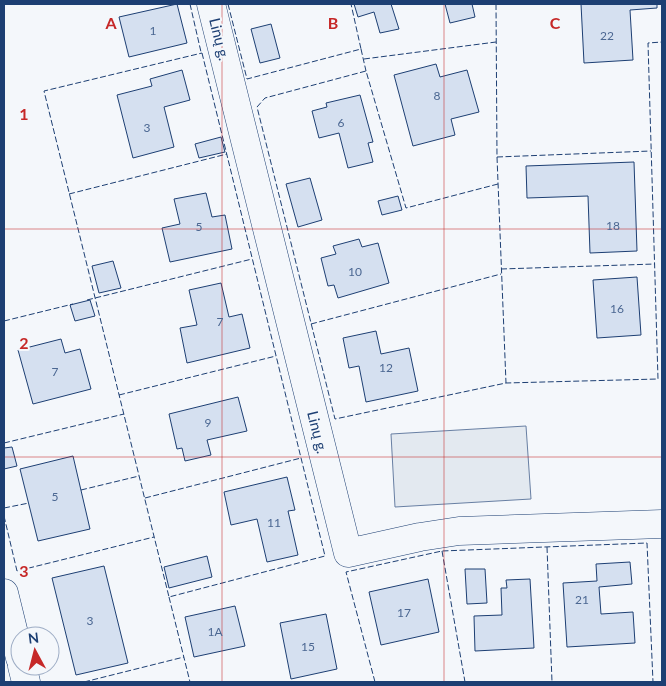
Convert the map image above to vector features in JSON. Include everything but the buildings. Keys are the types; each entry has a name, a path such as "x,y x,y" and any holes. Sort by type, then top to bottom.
{"street":[{"name":"Linų g.","path":"211,4 348,553 420,537 459,531 662,524"},
{"path":"4,593 12,626"}],"shaded area":[{"path":"526,426 531,499 395,507 391,434"}],"fence":[{"path":"190,4 201,52"},
{"path":"228,4 247,79 361,49 351,4"},
{"path":"496,4 497,157 506,383"},
{"path":"364,59 496,42"},
{"path":"498,184 406,208 366,71 265,98 257,107 335,419 506,383 658,379 648,43 662,42"},
{"path":"361,49 366,71"},
{"path":"202,53 325,556 169,597 44,91 202,53"},
{"path":"497,157 651,151"},
{"path":"69,194 227,154"},
{"path":"87,300 252,259"},
{"path":"501,269 655,264"},
{"path":"311,324 501,274"},
{"path":"4,321 73,304"},
{"path":"119,395 276,356"},
{"path":"4,443 124,414"},
{"path":"145,498 301,458"},
{"path":"81,490 139,476"},
{"path":"4,508 29,503"},
{"path":"4,516 17,571 154,537"},
{"path":"375,682 346,572 442,551 647,543 653,682"},
{"path":"547,547 552,682"},
{"path":"442,551 465,682"},
{"path":"169,597 190,682"},
{"path":"84,682 184,657"}]}
